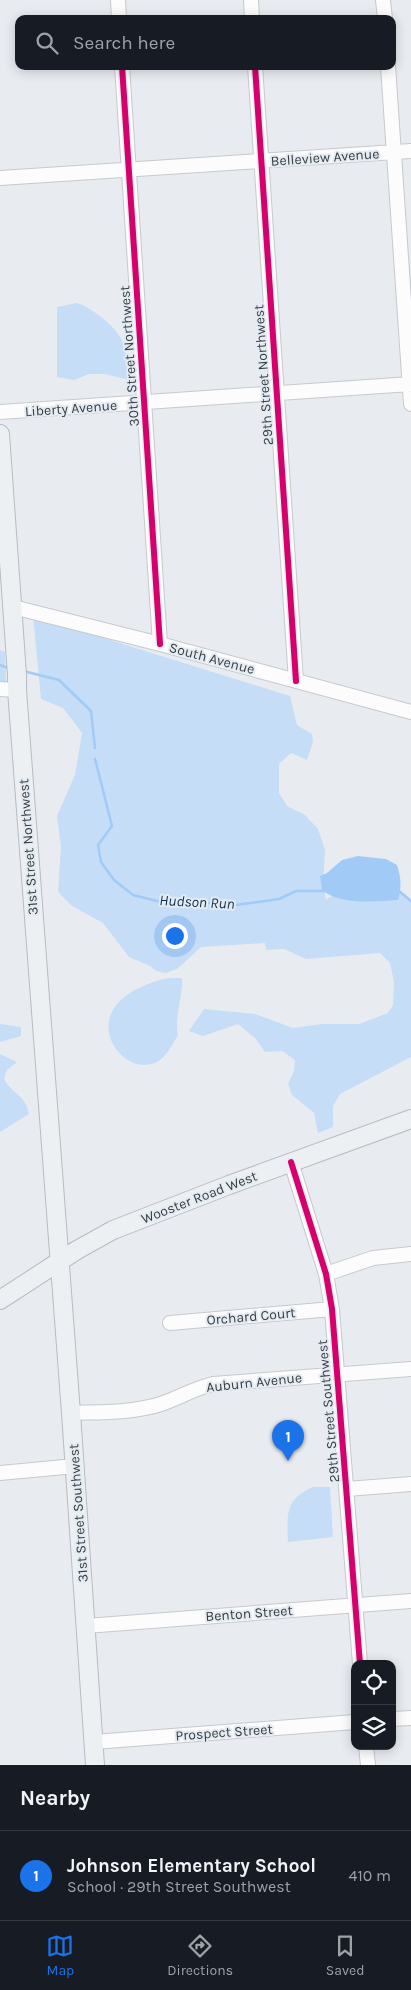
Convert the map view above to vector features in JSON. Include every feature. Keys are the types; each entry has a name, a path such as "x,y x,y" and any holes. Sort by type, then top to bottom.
{"main road":[{"name":"31st Street Northwest","path":"0,434 13,607 13,679 60,1261"},
{"name":"Wooster Road West","path":"0,1300 60,1261 113,1230 411,1118"},
{"name":"31st Street Southwest","path":"60,1261 95,1765"}],"street":[{"path":"118,0 119,15"},
{"path":"251,0 252,15"},
{"path":"384,0 385,15"},
{"name":"30th Street Northwest","path":"122,70 160,644"},
{"name":"29th Street Northwest","path":"256,70 296,681"},
{"path":"388,70 411,404"},
{"name":"Belleview Avenue","path":"0,178 411,151"},
{"name":"Liberty Avenue","path":"0,412 410,384"},
{"name":"South Avenue","path":"13,607 160,644 411,712"},
{"name":"29th Street Southwest","path":"291,1162 326,1274 332,1309 360,1660"},
{"path":"326,1274 373,1258 411,1254"},
{"name":"Orchard Court","path":"170,1323 332,1309"},
{"name":"Auburn Avenue","path":"72,1413 138,1410 161,1404 190,1391 213,1384 411,1369"},
{"path":"0,1473 75,1466"},
{"path":"347,1489 411,1484"},
{"name":"Benton Street","path":"86,1626 411,1601"},
{"path":"396,1719 411,1718"},
{"name":"Prospect Street","path":"94,1742 351,1722"},
{"path":"366,1750 368,1765"}],"shaded area":[{"path":"77,303 90,309 117,332 125,349 129,380 105,374 89,374 74,380 57,377 57,307"},
{"path":"33,616 290,696 297,725 312,734 313,742 307,760 291,753 279,764 279,793 287,806 305,815 318,829 325,850 323,882 326,900 337,892 396,889 411,901 411,1057 340,1094 333,1106 333,1127 318,1133 314,1113 292,1095 288,1084 294,1071 295,1060 282,1051 265,1052 255,1038 238,1024 203,1036 189,1031 204,1009 255,1014 293,1028 322,1024 359,1024 388,1013 393,1005 394,982 390,963 380,953 306,959 284,949 266,950 265,943 201,947 177,969 166,973 156,971 150,966 129,957 103,923 72,906 58,892 61,847 57,816 75,775 82,733 63,708 41,699"},
{"path":"0,650 5,652 6,683 0,681"},
{"path":"358,856 386,859 397,865 401,882 398,900 349,900 330,895 322,890 320,876 327,873 342,860"},
{"path":"182,978 177,1022 178,1035 168,1052 160,1060 147,1065 134,1063 122,1056 113,1044 109,1030 110,1016 120,1001 139,988 163,979"},
{"path":"0,1024 21,1027 21,1036 0,1042"},
{"path":"0,1054 17,1062 7,1070 4,1079 25,1103 29,1114 0,1132"},
{"path":"313,1487 330,1487 333,1537 288,1542 288,1515 293,1502 297,1497"}],"waterway":[{"name":"Hudson Run","path":"0,665 10,669"},
{"name":"Hudson Run","path":"23,671 59,680 91,711 95,748"},
{"name":"Hudson Run","path":"95,759 112,826 98,845 101,862 114,880 133,895 165,903 236,905 279,899 296,891 325,891"},
{"name":"Hudson Run","path":"399,891 411,901"}],"cycle path":[{"path":"122,70 160,644"},
{"path":"255,70 296,681"},
{"path":"291,1162 326,1274 332,1309 360,1660"}],"place":[{"name":"Johnson Elementary School","path":"288,1461"}]}
